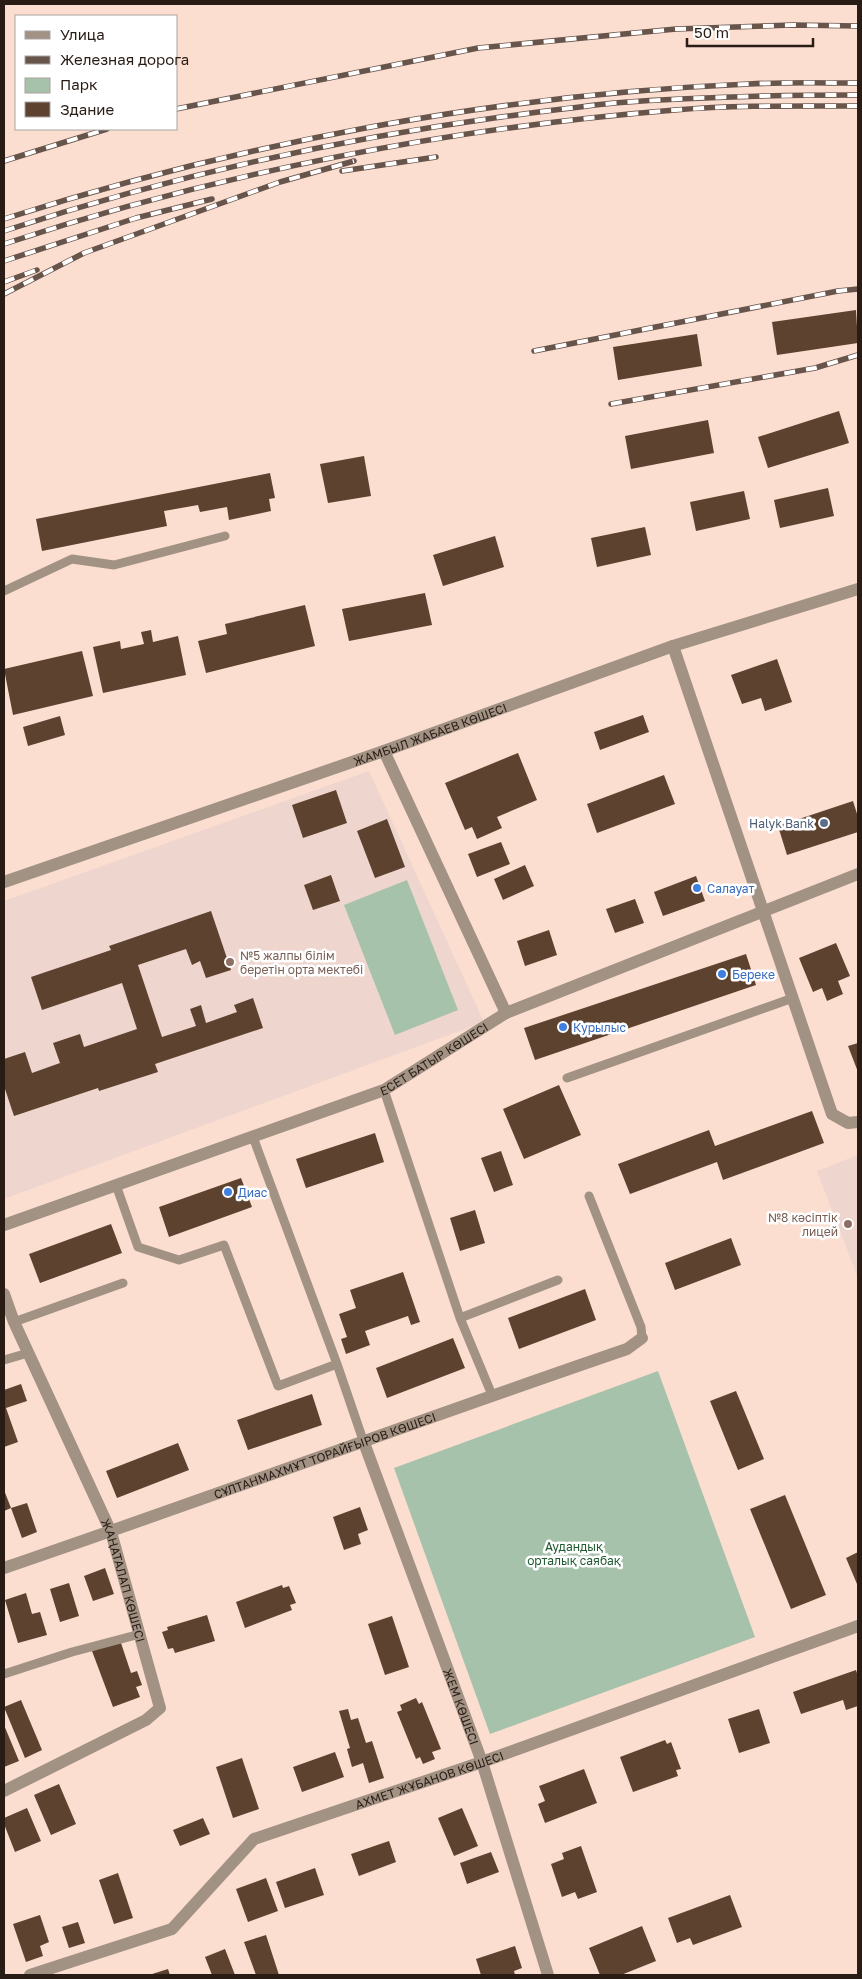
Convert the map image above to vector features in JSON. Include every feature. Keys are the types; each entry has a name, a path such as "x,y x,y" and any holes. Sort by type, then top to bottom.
{"street":[{"name":"ЖАМБЫЛ ЖАБАЕВ КӨШЕСІ","path":"4,882 384,751 673,646 858,589"},
{"path":"673,646 832,1114 848,1123 858,1122"},
{"path":"384,751 506,1013"},
{"name":"ЕСЕТ БАТЫР КӨШЕСІ","path":"4,1225 384,1090 506,1013 858,874"},
{"name":"ЖАҢАТАЛАП КӨШЕСІ","path":"4,1294 14,1322 111,1532 160,1708 146,1720 4,1791"},
{"name":"СҰЛТАНМАХМҰТ ТОРАЙҒЫРОВ КӨШЕСІ","path":"4,1568 111,1532 363,1440 627,1349 642,1338"},
{"name":"ЖЕМ КӨШЕСІ","path":"363,1440 482,1762 548,1975"},
{"name":"АХМЕТ ЖҰБАНОВ КӨШЕСІ","path":"30,1975 172,1929 254,1840 482,1762 858,1626"}],"lane":[{"path":"4,591 72,559 114,566 225,536"},
{"path":"567,1078 793,998"},
{"path":"384,1090 460,1318 492,1395"},
{"path":"252,1137 337,1364 363,1440"},
{"path":"116,1185 138,1247 179,1260 224,1245 278,1386 337,1364"},
{"path":"589,1196 641,1326 642,1338"},
{"path":"460,1318 558,1280"},
{"path":"14,1322 123,1282"},
{"path":"4,1360 28,1353"},
{"path":"4,1674 72,1652 140,1634"}],"shaded area":[{"name":"№5 жалпы білім беретін орта мектебі","path":"369,771 484,1022 4,1199 4,901"},
{"name":"№8 кәсіптік лицей","path":"858,1155 858,1278 817,1171"}],"green space":[{"path":"407,880 458,1010 395,1035 344,905"},
{"name":"Аудандық орталық саябақ","path":"658,1371 755,1637 490,1734 394,1468"}],"building":[{"path":"856,310 858,343 777,355 772,322"},
{"path":"697,334 702,366 618,380 613,347"},
{"path":"839,411 849,443 768,468 758,437"},
{"path":"708,420 714,453 631,469 625,436"},
{"path":"364,456 371,496 328,503 320,464"},
{"path":"270,473 275,498 269,499 271,511 229,520 227,507 200,512 198,505 164,511 167,526 42,551 36,519"},
{"path":"828,488 834,516 780,528 774,500"},
{"path":"744,491 750,519 696,531 690,502"},
{"path":"645,527 651,555 597,567 591,538"},
{"path":"495,536 504,567 443,586 433,555"},
{"path":"425,593 432,625 349,641 342,609"},
{"path":"305,605 315,646 206,673 198,641 227,634 225,624"},
{"path":"151,630 153,642 178,636 186,675 103,693 93,647 120,641 121,649 144,644 141,632"},
{"path":"82,651 93,696 13,715 4,669"},
{"path":"777,659 792,702 765,711 761,698 742,704 731,675"},
{"path":"643,715 649,732 600,750 594,732"},
{"path":"60,716 65,735 28,746 23,727"},
{"path":"518,753 537,800 497,817 502,828 477,839 472,827 465,830 445,783"},
{"path":"664,775 675,804 597,833 587,804"},
{"path":"336,790 347,823 303,838 292,805"},
{"path":"853,801 858,817 858,832 787,855 778,826"},
{"path":"387,819 405,867 375,878 357,831"},
{"path":"501,842 510,864 477,877 468,854"},
{"path":"525,865 534,886 503,900 494,879"},
{"path":"331,875 340,901 313,910 304,885"},
{"path":"696,876 705,901 663,916 654,892"},
{"path":"635,899 644,923 615,933 606,909"},
{"path":"211,911 231,970 206,978 200,961 192,965 186,949 138,965 162,1037 196,1026 190,1009 201,1005 206,1023 237,1012 234,1005 253,998 263,1028 155,1064 158,1072 99,1091 98,1088 14,1116 4,1086 4,1059 25,1052 32,1073 60,1063 53,1043 80,1034 84,1047 137,1029 122,983 42,1010 31,977 111,950 109,946"},
{"path":"549,930 557,955 525,966 517,941"},
{"path":"836,943 850,976 838,981 843,994 827,1001 822,988 813,992 799,958"},
{"path":"746,954 756,985 535,1060 524,1028"},
{"path":"858,1043 858,1072 848,1046"},
{"path":"559,1085 581,1135 524,1159 503,1109"},
{"path":"812,1111 824,1143 723,1180 717,1162 630,1194 618,1164 709,1130 715,1146"},
{"path":"375,1133 384,1162 306,1188 296,1159"},
{"path":"501,1151 513,1185 494,1192 481,1158"},
{"path":"241,1178 252,1207 169,1237 159,1207"},
{"path":"475,1210 485,1243 460,1251 450,1218"},
{"path":"111,1224 122,1253 40,1283 29,1254"},
{"path":"731,1238 741,1265 675,1290 665,1263"},
{"path":"403,1272 420,1322 411,1325 408,1316 365,1331 370,1345 346,1354 341,1339 347,1337 339,1314 356,1308 350,1290"},
{"path":"585,1289 596,1320 519,1349 508,1318"},
{"path":"453,1338 465,1368 387,1398 376,1368"},
{"path":"21,1384 27,1401 6,1408 18,1442 4,1447 4,1390"},
{"path":"736,1391 764,1459 738,1470 710,1401"},
{"path":"312,1394 322,1425 248,1450 237,1420"},
{"path":"178,1443 189,1470 117,1498 106,1471"},
{"path":"4,1490 11,1508 4,1511"},
{"path":"785,1495 826,1595 791,1609 750,1509"},
{"path":"27,1503 37,1532 22,1538 11,1508"},
{"path":"360,1507 368,1530 358,1534 361,1544 344,1550 333,1517"},
{"path":"858,1552 858,1583 857,1584 846,1558"},
{"path":"105,1568 114,1594 93,1601 84,1576"},
{"path":"69,1583 79,1616 60,1622 50,1589"},
{"path":"282,1585 283,1588 289,1586 296,1603 290,1605 292,1610 245,1628 236,1602"},
{"path":"26,1593 32,1614 40,1612 47,1635 18,1643 5,1600"},
{"path":"207,1615 215,1641 175,1653 173,1648 168,1649 162,1632 168,1630 167,1627"},
{"path":"392,1616 409,1667 385,1675 368,1624"},
{"path":"120,1640 131,1673 137,1671 142,1685 136,1687 140,1697 113,1707 92,1651"},
{"path":"856,1670 858,1676 858,1706 846,1710 843,1700 801,1714 793,1692"},
{"path":"416,1698 419,1704 422,1702 441,1749 432,1752 435,1759 423,1764 420,1757 416,1759 397,1712 402,1710 400,1705"},
{"path":"21,1700 42,1750 25,1758 4,1707"},
{"path":"348,1709 351,1720 358,1718 366,1743 372,1741 384,1778 369,1783 363,1763 352,1767 347,1749 350,1748 339,1711"},
{"path":"759,1709 770,1743 739,1753 728,1719"},
{"path":"4,1725 19,1761 4,1767"},
{"path":"665,1740 667,1744 671,1742 681,1769 676,1770 678,1776 633,1792 620,1757"},
{"path":"335,1752 344,1777 302,1792 293,1767"},
{"path":"242,1758 259,1809 233,1818 216,1767"},
{"path":"584,1769 597,1803 545,1823 538,1804 545,1801 539,1786"},
{"path":"59,1784 76,1824 51,1835 34,1795"},
{"path":"27,1808 41,1841 15,1852 4,1824 4,1818"},
{"path":"462,1808 478,1846 454,1856 438,1818"},
{"path":"203,1818 210,1834 180,1846 173,1830"},
{"path":"389,1841 396,1862 359,1876 351,1854"},
{"path":"581,1846 597,1892 578,1899 575,1892 562,1897 551,1864 564,1859 562,1853"},
{"path":"491,1852 499,1872 467,1884 460,1863"},
{"path":"315,1868 324,1895 285,1908 276,1882"},
{"path":"118,1873 133,1918 114,1924 99,1880"},
{"path":"266,1878 278,1911 248,1922 236,1889"},
{"path":"730,1895 742,1927 693,1945 690,1938 677,1943 668,1918"},
{"path":"40,1915 49,1942 40,1946 43,1956 26,1962 13,1924"},
{"path":"78,1922 85,1943 69,1948 62,1927"},
{"path":"642,1926 656,1961 621,1975 600,1975 589,1948"},
{"path":"266,1935 279,1975 256,1975 244,1942"},
{"path":"515,1946 522,1968 514,1971 515,1975 481,1975 476,1959"},
{"path":"225,1949 235,1975 212,1975 205,1957"},
{"path":"168,1969 170,1975 149,1975"}],"railway":[{"path":"178,109 478,48 676,29 793,25 858,26"},
{"path":"4,219 185,167 372,127 466,111 655,90 763,83 858,83"},
{"path":"4,231 126,194 188,178 312,149 438,126 614,103 675,99 858,95"},
{"path":"4,244 85,219 251,175 335,157 420,142 590,118 698,108 858,106"},
{"path":"4,161 104,130"},
{"path":"342,171 436,157"},
{"path":"4,294 84,253 280,182 354,161"},
{"path":"4,261 136,218 212,199"},
{"path":"4,282 37,270"},
{"path":"534,351 838,291 858,289"},
{"path":"611,404 815,368 858,355"}],"place":[{"name":"Halyk Bank","path":"824,823"},
{"name":"Салауат","path":"697,888"},
{"name":"№5 жалпы білім беретін орта мектебі","path":"230,962"},
{"name":"Береке","path":"722,974"},
{"name":"Курылыс","path":"563,1027"},
{"name":"Диас","path":"228,1192"},
{"name":"№8 кәсіптік лицей","path":"848,1224"}]}
